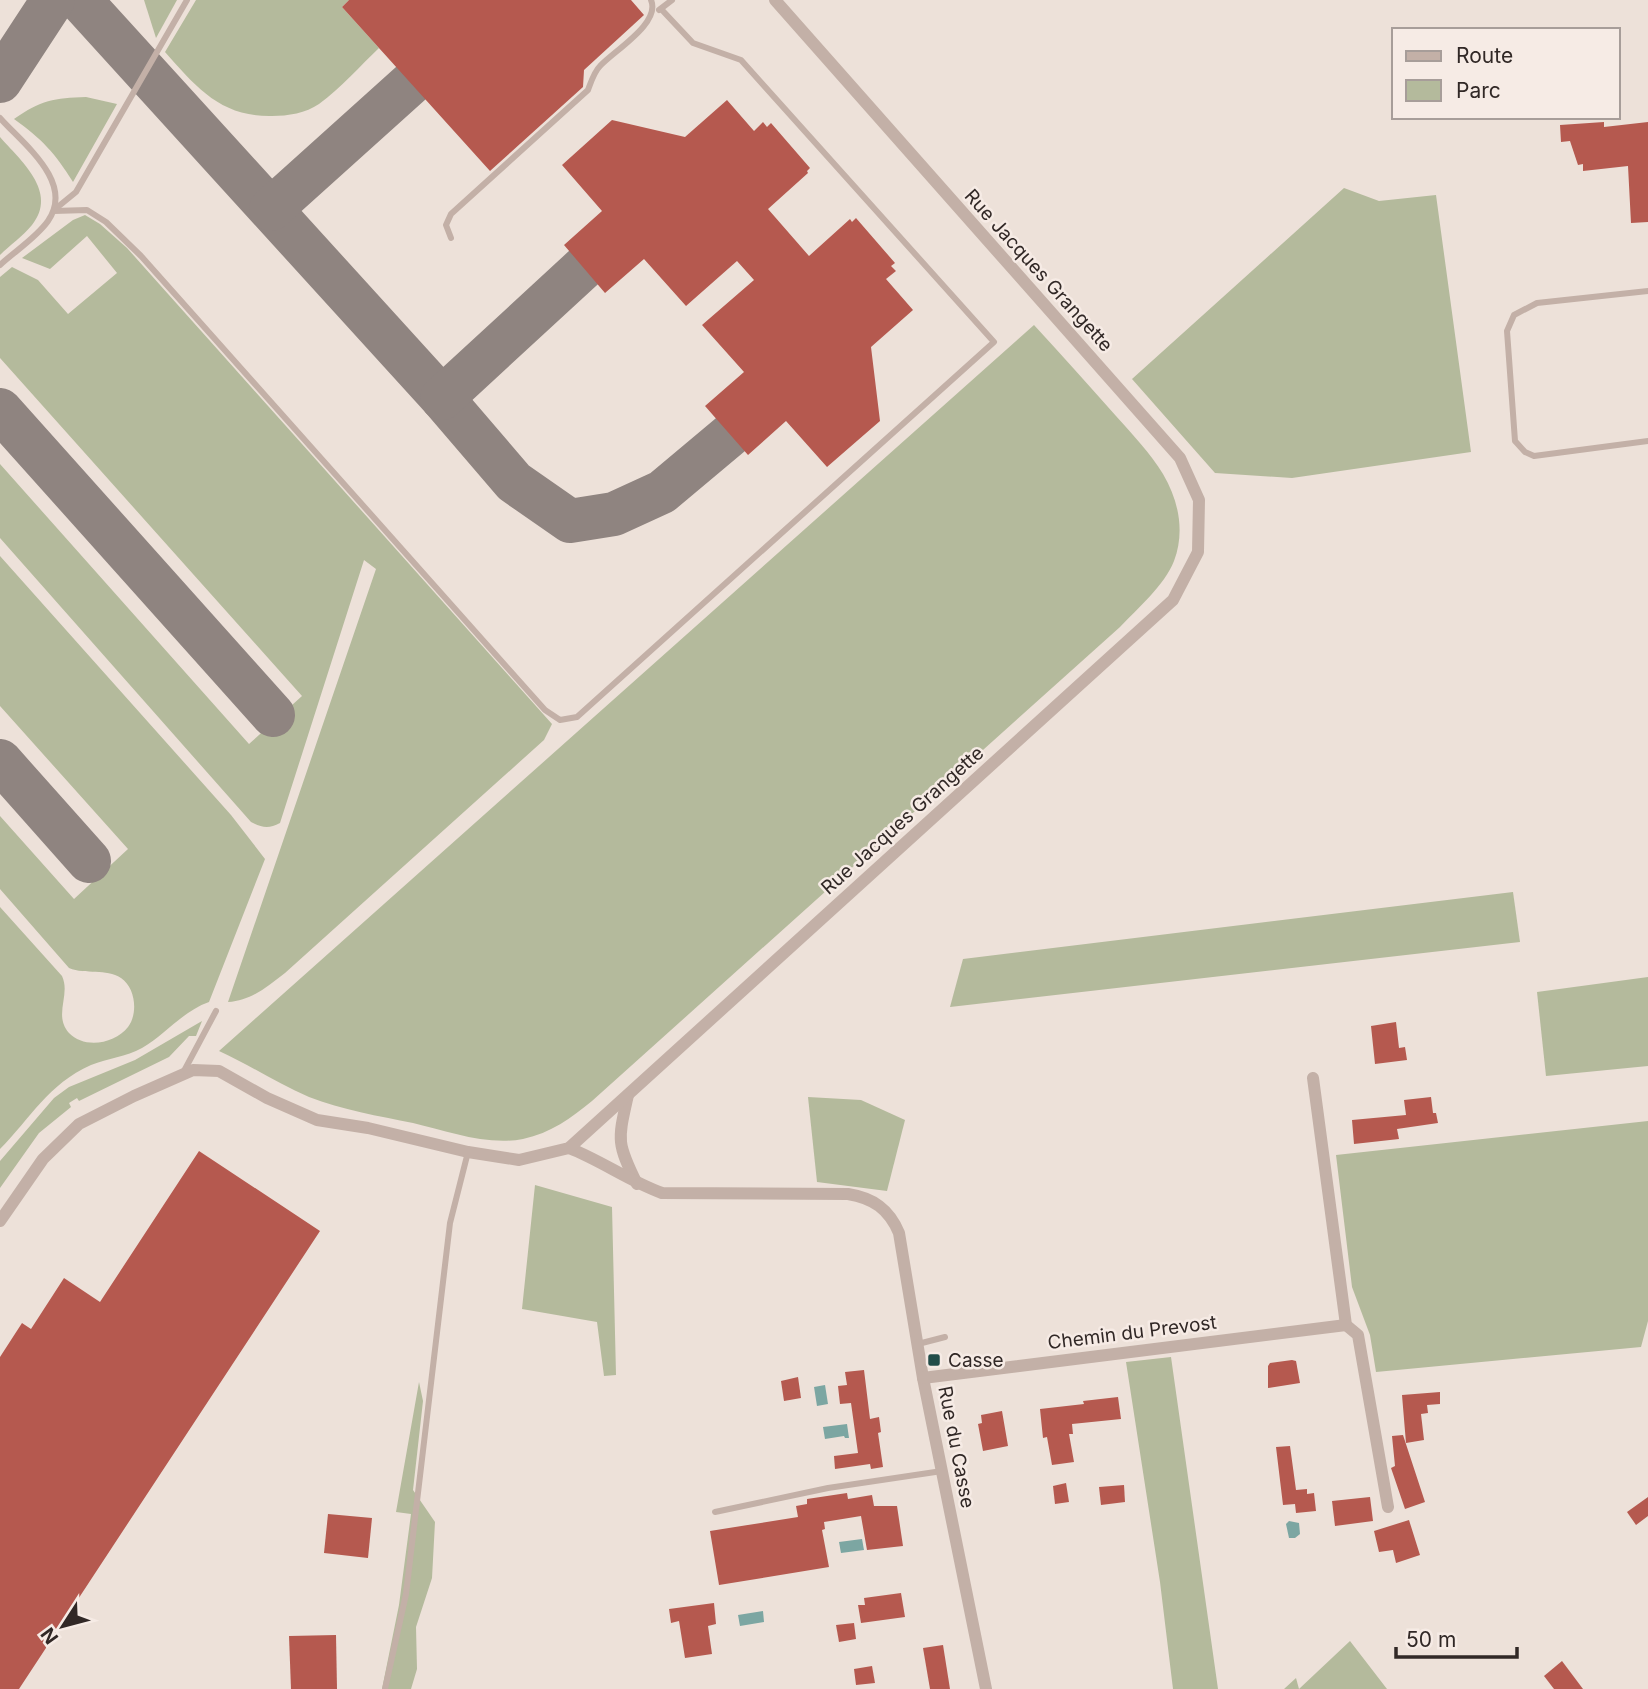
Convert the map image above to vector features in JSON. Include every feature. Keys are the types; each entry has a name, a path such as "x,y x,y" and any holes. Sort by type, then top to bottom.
{"street":[{"name":"Rue Jacques Grangette","path":"0,1221 43,1158 79,1124 193,1070 219,1071 267,1098 317,1119 468,1152 519,1160 569,1148 1173,600 1198,552 1199,500 1180,458 775,0"},
{"path":"1313,1077 1346,1325 1358,1335 1388,1507"},
{"path":"628,1095 620,1130 620,1147 637,1184"},
{"name":"Rue du Casse","path":"569,1148 594,1158 637,1184 662,1193 848,1194 873,1201 894,1220 900,1233 923,1378 986,1689"},
{"name":"Chemin du Prevost","path":"923,1378 1346,1325"}],"lane":[{"path":"0,265 47,223 54,211 76,192 187,0"},
{"path":"451,238 446,225 451,214 588,90 598,68 649,22 654,11 651,0"},
{"path":"654,11 662,9 672,0"},
{"path":"54,211 87,210 106,222 141,256 545,710 560,720 577,717 994,342 741,60 694,43 662,9"},
{"path":"0,118 48,171 56,200 54,211"},
{"path":"1648,291 1537,303 1514,315 1507,331 1515,441 1525,452 1534,456 1648,441"},
{"path":"182,1075 216,1011"},
{"path":"385,1689 406,1594 450,1223 468,1152"},
{"path":"918,1344 945,1337"},
{"path":"715,1512 828,1488 942,1471"}],"green space":[{"path":"144,0 177,0 156,38"},
{"path":"196,0 349,0 342,7 379,48 335,91 308,110 278,116 238,111 211,98 165,52"},
{"path":"86,97 117,104 73,182 47,147 14,119 48,101"},
{"path":"0,137 34,177 41,201 39,213 32,225 0,255"},
{"path":"1344,188 1379,201 1436,195 1471,452 1292,478 1215,473 1132,379"},
{"path":"85,215 100,224 127,248 552,724 544,740 285,973 259,992 236,1001 228,1002 376,569 364,560 280,823 269,827 255,824 0,538 0,464 249,744 302,696 0,358 0,277 12,267 38,280 68,314 117,273 87,236 50,269 22,258 73,220"},
{"path":"1034,325 1135,437 1169,484 1180,528 1177,550 1170,570 1150,596 1120,627 592,1101 543,1133 523,1139 495,1141 322,1102 219,1051"},
{"path":"0,556 231,815 265,859 209,1002 191,1011 142,1048 91,1065 63,1082 41,1102 0,1149 0,907 62,976 65,990 62,1019 64,1026 75,1038 91,1043 108,1041 122,1033 131,1022 134,1001 130,988 121,978 109,973 69,968 0,889 0,816 74,899 128,849 0,706"},
{"path":"1513,892 1520,942 950,1007 963,959"},
{"path":"1648,977 1648,1066 1546,1076 1537,992"},
{"path":"202,1021 196,1036 189,1036 169,1057 79,1101 77,1098 69,1103 71,1107 39,1133 0,1188 0,1161 54,1098 69,1087 135,1060"},
{"path":"808,1097 861,1100 905,1120 887,1191 817,1182"},
{"path":"1648,1121 1648,1321 1641,1347 1376,1372 1370,1335 1352,1287 1336,1155"},
{"path":"535,1185 612,1207 616,1375 604,1376 597,1322 522,1309"},
{"path":"1171,1357 1218,1689 1173,1689 1160,1582 1126,1362"},
{"path":"419,1382 423,1401 413,1490 435,1522 432,1578 416,1627 417,1669 411,1689 382,1689 399,1605 411,1514 396,1512"},
{"path":"1350,1641 1387,1689 1299,1689"},
{"path":"1296,1678 1299,1689 1284,1689"}],"water":[{"path":"825,1385 828,1404 817,1406 814,1387"},
{"path":"847,1424 849,1438 844,1436 825,1439 823,1427"},
{"path":"1289,1521 1299,1523 1300,1534 1295,1538 1289,1538 1286,1524"},
{"path":"862,1539 864,1550 841,1553 839,1542"},
{"path":"763,1611 764,1622 740,1626 738,1615"}],"building":[{"path":"349,0 631,0 644,15 584,70 583,87 490,171 342,7"},
{"path":"727,100 754,131 763,122 767,127 771,123 810,168 808,173 768,209 809,256 850,219 852,222 856,218 895,263 891,266 896,271 886,279 913,310 871,347 880,421 827,467 786,421 748,455 705,406 744,372 702,325 754,280 737,261 686,306 644,259 605,293 564,245 602,211 562,165 612,120 685,137"},
{"path":"1604,122 1604,127 1648,122 1648,222 1631,223 1628,166 1583,171 1583,164 1578,165 1570,141 1561,142 1560,125"},
{"path":"1396,1022 1399,1048 1405,1047 1407,1060 1375,1064 1371,1026"},
{"path":"1431,1097 1433,1113 1436,1113 1438,1123 1397,1129 1399,1139 1354,1144 1352,1120 1406,1115 1404,1100"},
{"path":"199,1151 320,1231 19,1689 0,1689 0,1357 22,1323 31,1329 64,1278 100,1302"},
{"path":"1296,1361 1300,1383 1268,1388 1270,1363"},
{"path":"864,1370 870,1419 879,1417 881,1432 878,1433 883,1467 871,1469 870,1464 835,1469 834,1456 858,1453 851,1403 840,1404 838,1386 847,1385 845,1372"},
{"path":"798,1377 801,1398 784,1401 781,1381"},
{"path":"1440,1392 1440,1404 1427,1405 1428,1413 1421,1414 1424,1440 1406,1443 1402,1395"},
{"path":"1118,1397 1121,1419 1072,1424 1073,1434 1069,1434 1074,1462 1052,1465 1047,1437 1043,1438 1040,1409"},
{"path":"1002,1411 1008,1446 983,1451 978,1424 982,1423 981,1415"},
{"path":"1403,1435 1425,1502 1405,1509 1391,1468 1395,1466 1392,1436"},
{"path":"1290,1446 1296,1490 1307,1489 1307,1494 1314,1493 1316,1511 1296,1513 1295,1504 1283,1505 1276,1447"},
{"path":"1066,1483 1069,1502 1055,1504 1053,1486"},
{"path":"1124,1485 1125,1502 1101,1505 1099,1487"},
{"path":"847,1493 848,1499 872,1495 874,1506 897,1506 903,1546 867,1550 861,1516 824,1522 825,1529 822,1530 829,1567 719,1585 710,1531 798,1517 796,1506 807,1504 807,1499"},
{"path":"1370,1497 1373,1521 1335,1526 1332,1501"},
{"path":"1648,1497 1648,1516 1636,1525 1627,1512"},
{"path":"328,1514 372,1518 368,1558 324,1553"},
{"path":"1409,1520 1420,1555 1396,1563 1393,1550 1379,1552 1374,1531"},
{"path":"901,1593 905,1617 861,1623 858,1605 865,1605 864,1598"},
{"path":"714,1603 716,1624 708,1626 712,1654 685,1658 679,1621 671,1623 669,1609"},
{"path":"854,1623 856,1639 839,1642 836,1625"},
{"path":"336,1635 337,1689 291,1689 289,1636"},
{"path":"943,1645 950,1689 930,1689 923,1648"},
{"path":"1562,1661 1583,1689 1554,1689 1544,1676"},
{"path":"872,1666 875,1683 856,1685 854,1669"}],"taxiway":[{"path":"0,81 53,0"},
{"path":"80,0 442,398 514,482 570,521 614,514 662,492 730,435"},
{"path":"271,209 411,83"},
{"path":"442,398 583,268"},
{"path":"0,410 273,715"},
{"path":"0,761 89,861"}],"place":[{"name":"Casse","path":"934,1360"}]}
